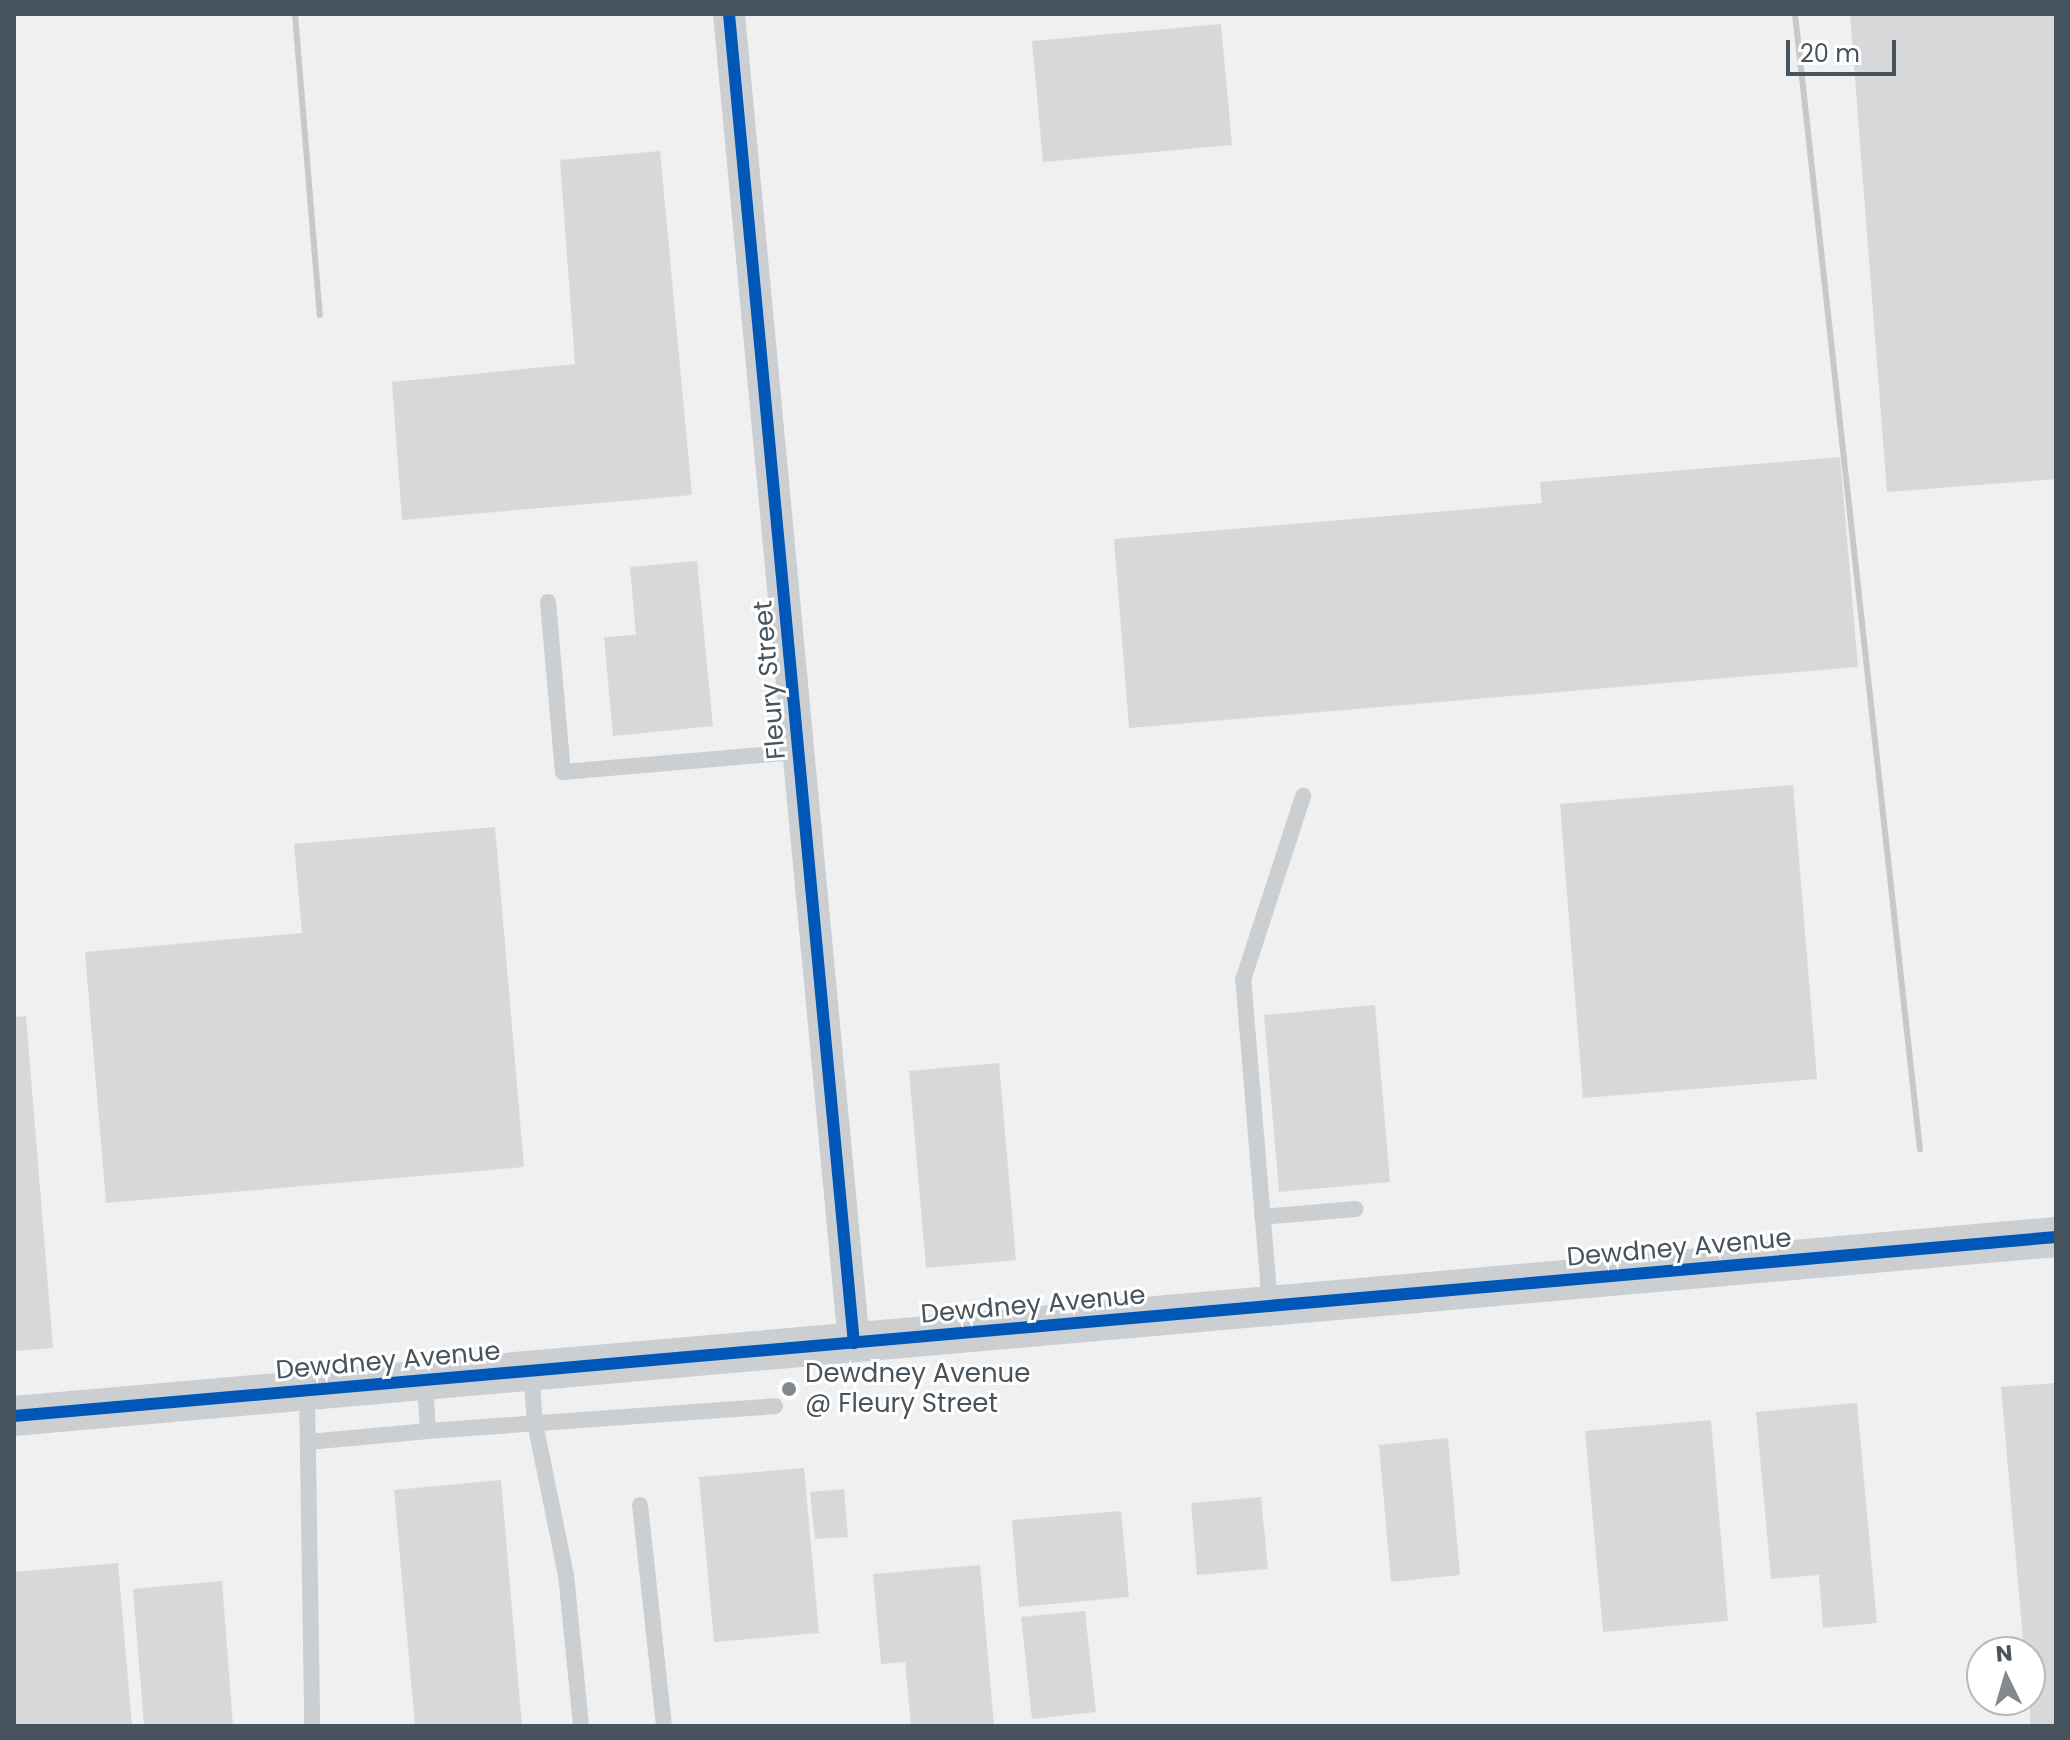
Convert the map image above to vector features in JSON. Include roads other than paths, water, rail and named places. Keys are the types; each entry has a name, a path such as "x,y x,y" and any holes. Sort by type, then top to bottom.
{"street":[{"name":"Fleury Street","path":"729,14 854,1343"},
{"name":"Dewdney Avenue","path":"14,1416 2056,1237"}],"lane":[{"path":"548,602 563,772 798,752"},
{"path":"1270,1306 1243,980 1303,796"},
{"path":"1262,1217 1356,1209"},
{"path":"531,1371 535,1423 566,1575 581,1726"},
{"path":"425,1380 428,1431"},
{"path":"307,1391 312,1726"},
{"path":"308,1442 775,1406"},
{"path":"640,1505 664,1726"}],"railway":[{"path":"295,14 320,315"},
{"path":"1795,14 1920,1149"}],"place":[{"name":"Dewdney Avenue @ Fleury Street","path":"789,1389"}]}
